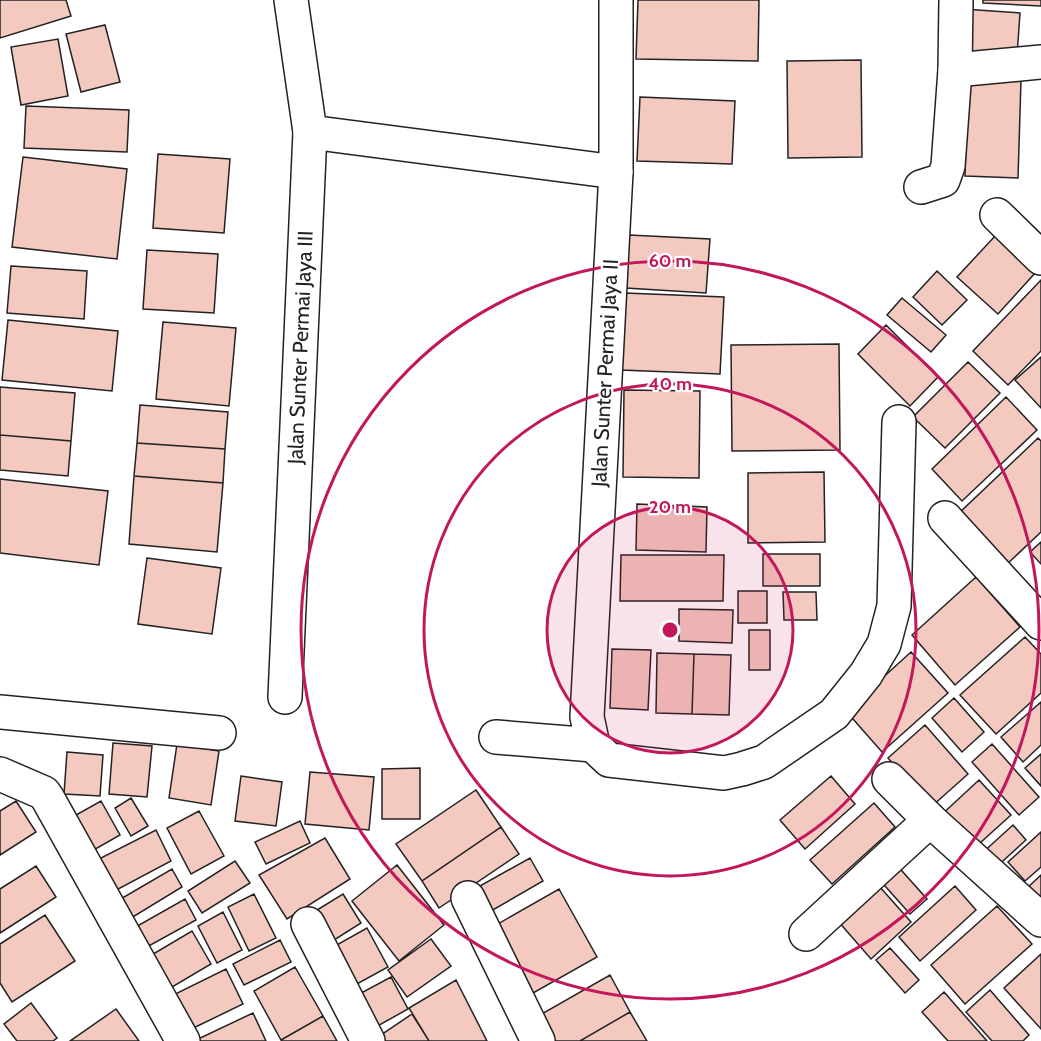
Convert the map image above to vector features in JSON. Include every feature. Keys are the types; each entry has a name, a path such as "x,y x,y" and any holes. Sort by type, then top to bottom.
{"street":[{"name":"Jalan Sunter Permai Jaya III","path":"285,696 310,132 291,0"},
{"name":"Jalan Sunter Permai Jaya II","path":"593,745 587,717 616,172 616,0"},
{"path":"921,187 943,180 948,166 955,70 956,0"},
{"path":"955,70 1041,63"},
{"path":"310,132 616,172"},
{"path":"997,215 1041,258"},
{"path":"496,738 593,745 609,760 724,773 742,770 764,762 834,714 866,674 884,644 894,606 899,422"},
{"path":"945,518 1041,623"},
{"path":"0,712 219,733"},
{"path":"0,774 44,793 183,1041"},
{"path":"890,779 930,820 1041,920"},
{"path":"806,934 930,820"},
{"path":"468,898 538,1041"},
{"path":"308,924 368,1041"}],"building":[{"path":"0,0 66,0 71,16 0,38"},
{"path":"638,0 759,0 758,61 636,59"},
{"path":"983,0 1041,0 1041,6 983,3"},
{"path":"963,9 1020,13 1017,56 960,52"},
{"path":"105,25 120,82 81,92 66,34"},
{"path":"58,39 68,96 21,105 11,47"},
{"path":"861,60 862,157 788,158 787,61"},
{"path":"968,78 1021,80 1018,178 965,176"},
{"path":"640,97 735,101 732,164 637,161"},
{"path":"26,106 129,110 127,152 24,148"},
{"path":"158,154 230,159 224,233 153,228"},
{"path":"23,157 127,169 117,259 12,247"},
{"path":"629,235 710,239 706,293 626,288"},
{"path":"996,235 1036,272 998,314 957,277"},
{"path":"147,250 218,254 214,313 143,309"},
{"path":"11,266 87,271 84,319 7,313"},
{"path":"937,271 967,300 942,325 913,297"},
{"path":"1041,280 1041,351 1008,385 973,351"},
{"path":"625,293 724,297 720,374 621,370"},
{"path":"902,298 946,335 931,352 887,315"},
{"path":"8,320 118,331 112,391 2,380"},
{"path":"163,322 236,328 229,406 156,399"},
{"path":"886,325 938,377 910,406 858,354"},
{"path":"839,344 840,450 732,451 731,345"},
{"path":"1041,357 1041,408 1015,380"},
{"path":"968,362 1000,393 945,448 913,417"},
{"path":"0,387 75,393 71,441 0,435"},
{"path":"624,390 700,391 699,478 623,477"},
{"path":"1006,397 1037,430 962,501 932,469"},
{"path":"140,405 228,412 225,449 137,443"},
{"path":"0,435 71,441 68,476 0,470"},
{"path":"1038,438 1041,441 1041,532 1005,566 957,515"},
{"path":"137,443 225,449 223,483 134,476"},
{"path":"824,472 825,542 748,543 748,473"},
{"path":"134,476 223,483 217,552 129,544"},
{"path":"0,479 108,491 99,565 0,553"},
{"path":"637,504 707,507 706,552 636,550"},
{"path":"1041,542 1041,564 1030,552"},
{"path":"763,554 820,554 820,586 763,586"},
{"path":"621,555 724,555 723,601 620,601"},
{"path":"147,558 221,568 212,634 138,624"},
{"path":"976,577 1020,627 955,685 912,635"},
{"path":"738,591 767,591 767,623 738,623"},
{"path":"783,592 816,592 817,620 784,620"},
{"path":"679,609 733,610 732,643 679,641"},
{"path":"749,630 770,630 770,670 749,670"},
{"path":"1025,637 1041,654 1041,693 996,734 960,695"},
{"path":"612,649 651,650 648,710 610,708"},
{"path":"911,652 948,693 882,752 846,711"},
{"path":"657,653 694,654 692,714 656,713"},
{"path":"694,654 731,655 729,715 692,714"},
{"path":"954,698 984,732 962,752 932,718"},
{"path":"1041,702 1041,745 1023,762 1001,737"},
{"path":"925,725 968,774 931,807 888,758"},
{"path":"113,743 152,746 147,797 109,794"},
{"path":"177,744 219,751 211,805 169,798"},
{"path":"992,744 1039,797 1019,815 972,762"},
{"path":"67,752 103,755 100,796 64,794"},
{"path":"1041,754 1041,786 1025,768"},
{"path":"420,768 420,819 382,819 382,769"},
{"path":"310,772 374,777 369,830 305,824"},
{"path":"241,776 282,782 276,826 235,821"},
{"path":"831,776 855,804 805,849 780,820"},
{"path":"979,780 1011,815 970,852 939,817"},
{"path":"476,790 501,827 422,881 396,844"},
{"path":"131,798 148,826 131,836 115,808"},
{"path":"16,801 36,832 0,855 0,811"},
{"path":"101,801 120,835 85,855 67,820"},
{"path":"874,803 895,827 832,884 810,860"},
{"path":"199,811 224,856 191,874 167,828"},
{"path":"300,821 310,843 266,864 255,842"},
{"path":"1013,825 1026,840 993,870 980,855"},
{"path":"501,827 519,854 439,908 422,881"},
{"path":"156,830 171,861 107,895 91,863"},
{"path":"1041,832 1041,867 1025,881 1008,862"},
{"path":"325,838 350,879 287,919 259,875"},
{"path":"530,858 543,881 484,915 471,891"},
{"path":"235,861 250,883 202,913 188,891"},
{"path":"894,862 927,899 910,914 877,877"},
{"path":"397,865 444,925 399,961 352,901"},
{"path":"36,866 56,897 0,933 0,889"},
{"path":"172,869 182,887 123,923 112,904"},
{"path":"1041,875 1041,906 1026,889"},
{"path":"871,877 911,922 871,959 831,913"},
{"path":"955,886 976,910 920,961 899,937"},
{"path":"559,889 597,957 526,997 489,929"},
{"path":"254,894 276,938 249,951 228,907"},
{"path":"343,894 361,923 323,947 304,918"},
{"path":"185,899 196,920 136,953 125,933"},
{"path":"997,906 1032,944 965,1004 931,965"},
{"path":"223,912 242,950 217,963 198,926"},
{"path":"45,915 75,961 12,1002 0,983 0,944"},
{"path":"367,928 388,967 346,990 326,951"},
{"path":"192,931 211,964 162,993 143,960"},
{"path":"431,939 451,966 407,997 388,970"},
{"path":"280,940 291,962 244,985 233,964"},
{"path":"890,948 919,980 905,993 876,960"},
{"path":"1041,954 1041,1029 1004,988"},
{"path":"295,967 323,1016 281,1040 254,991"},
{"path":"226,969 243,1004 181,1034 165,999"},
{"path":"610,975 630,1012 580,1041 545,1041 533,1019"},
{"path":"391,977 408,1009 365,1033 348,1000"},
{"path":"456,980 487,1041 429,1041 409,1008"},
{"path":"990,990 1029,1035 1023,1041 992,1041 966,1012"},
{"path":"944,992 987,1041 948,1041 922,1012"},
{"path":"31,1003 57,1038 53,1041 17,1041 4,1024"},
{"path":"116,1009 139,1041 70,1041"},
{"path":"630,1012 647,1041 580,1041"},
{"path":"253,1013 266,1041 194,1041"},
{"path":"412,1014 429,1041 372,1041"},
{"path":"323,1016 337,1041 281,1040"}]}
